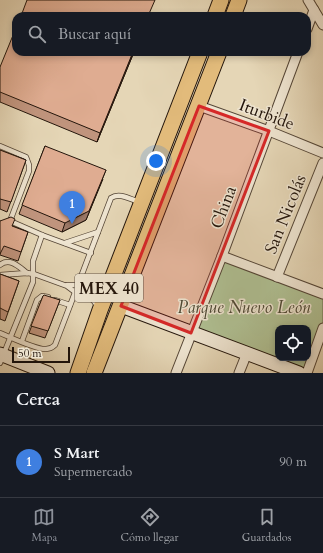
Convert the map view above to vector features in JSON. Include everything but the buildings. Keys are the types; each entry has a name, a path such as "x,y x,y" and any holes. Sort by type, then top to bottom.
{"main road":[{"path":"216,12 221,0"},
{"path":"234,12 239,0"},
{"name":"MEX 40","path":"78,373 128,236 198,56"},
{"name":"MEX 40","path":"94,373 218,56"},
{"path":"88,345 109,315 121,306 120,288 127,257 128,236"}],"street":[{"path":"308,0 323,25"},
{"path":"311,18 314,10"},
{"name":"China","path":"176,373 222,256 297,56"},
{"name":"Iturbide","path":"199,106 269,131 323,153"},
{"name":"San Nicolás","path":"277,277 323,162"},
{"path":"222,256 323,294"},
{"path":"121,306 299,373"},
{"path":"307,373 323,328"},
{"path":"239,373 247,353"},
{"path":"1,358 48,373"}],"lane":[{"path":"0,146 26,157 29,165 29,171 10,221 0,226"},
{"path":"0,333 41,349 52,348 55,345 91,253 108,202 113,196 120,196 141,203"},
{"path":"10,221 42,235 91,253"},
{"path":"65,244 98,232"},
{"path":"1,358 33,282 33,261 42,235"},
{"path":"0,265 8,261 15,264 27,273"},
{"path":"0,275 27,273 34,274 67,286 75,292 93,300 100,310"},
{"path":"67,286 78,285 106,295"},
{"path":"22,341 37,300 42,296 70,305"}],"highlighted area":[{"path":"199,106 269,131 191,333 121,306"}],"green space":[{"name":"Parque Nuevo León","path":"222,256 323,294 323,328 307,373 191,333"}],"place":[{"name":"S Mart","path":"72,224"}]}
